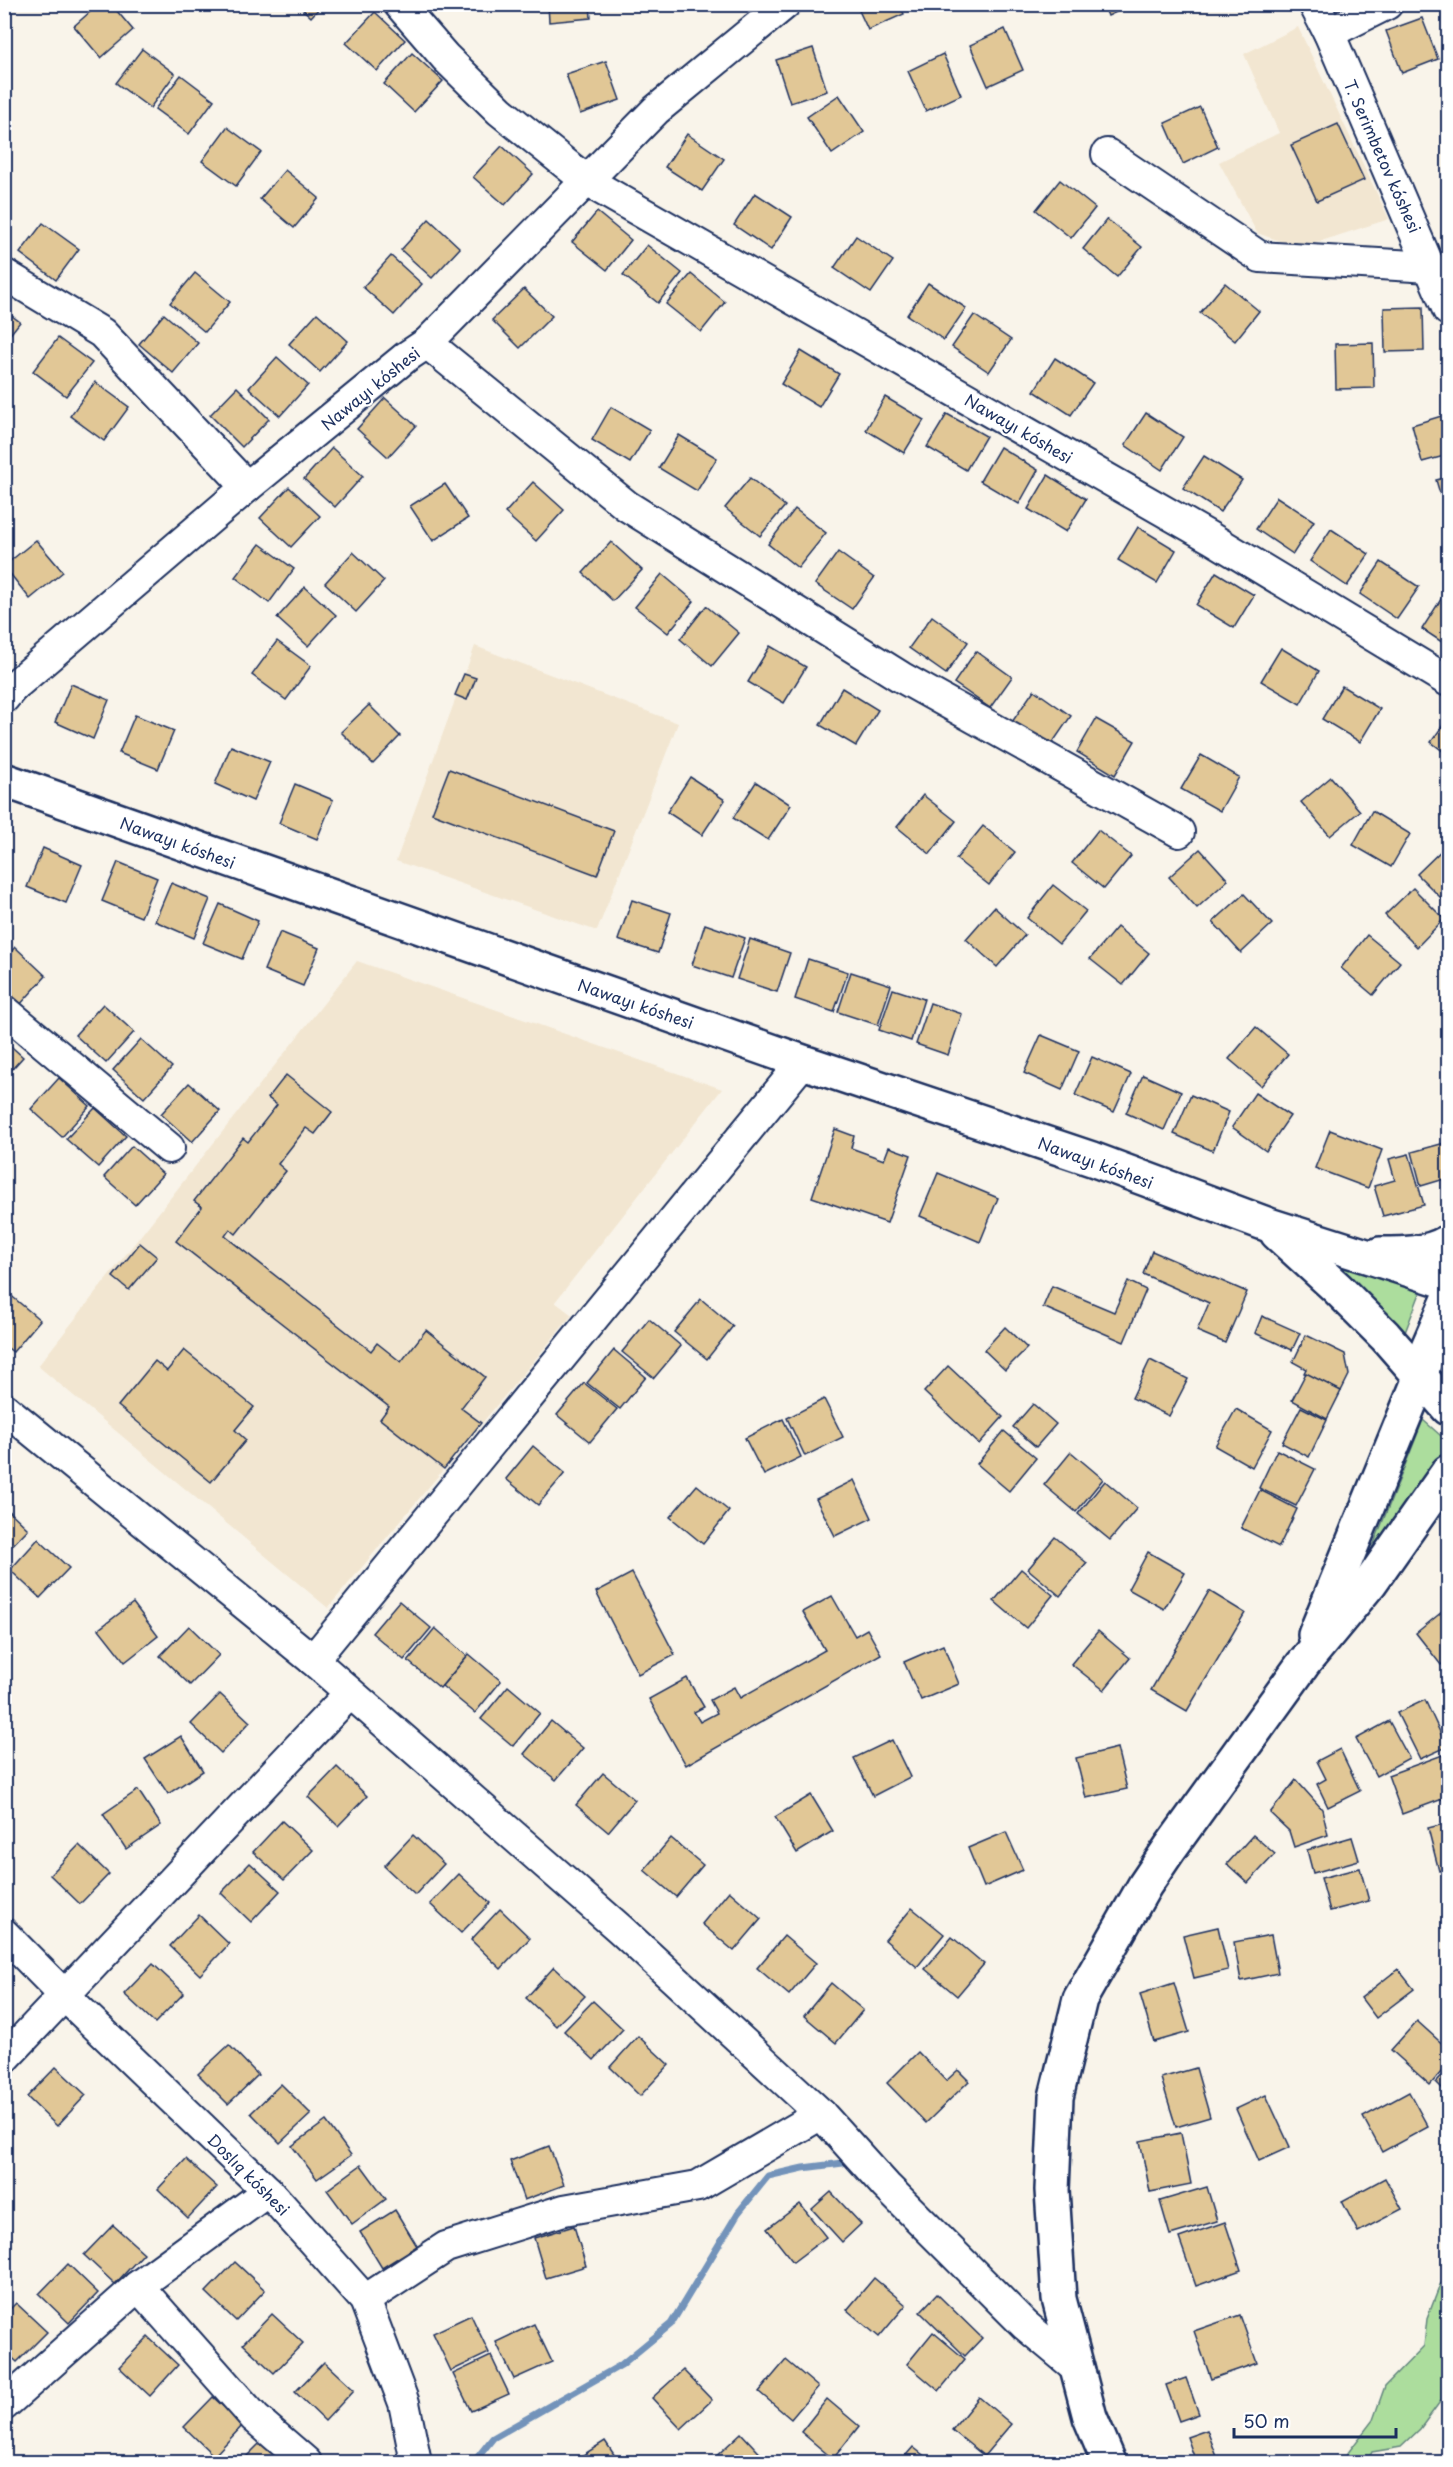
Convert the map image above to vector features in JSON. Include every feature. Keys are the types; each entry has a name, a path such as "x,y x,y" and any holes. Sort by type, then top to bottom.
{"main road":[{"name":"Nawayı kóshesi","path":"4,780 803,1062 1092,1159 1269,1226 1449,1282"},
{"path":"1269,1226 1337,1287 1449,1408"},
{"path":"1353,1253 1403,1254 1437,1249 1449,1242"},
{"path":"1303,1664 1421,1376 1428,1347 1449,1301"},
{"path":"1109,2463 1090,2417 1059,2299 1052,2190 1056,2097 1080,1999 1145,1885 1303,1664 1370,1583 1449,1472"}],"street":[{"path":"399,4 445,57 500,111 587,182"},
{"name":"Nawayı kóshesi","path":"4,698 13,687 247,487 427,343 656,110 785,4"},
{"name":"T. Serimbetov kóshesi","path":"1314,4 1329,33 1449,310"},
{"path":"1329,33 1387,4"},
{"path":"1107,154 1260,257 1431,267"},
{"name":"Nawayı kóshesi","path":"587,182 1211,538 1449,681"},
{"path":"4,274 102,333 247,487"},
{"path":"427,343 627,506 901,677 1179,832"},
{"path":"4,1010 169,1148"},
{"path":"313,1660 803,1062"},
{"path":"4,1408 313,1660 620,1929 821,2114 886,2186 1017,2316 1078,2369"},
{"path":"1413,1522 1449,1502"},
{"path":"4,2059 350,1693"},
{"name":"Doslıq kóshesi","path":"4,1934 268,2191 365,2300 404,2403 416,2463"},
{"path":"365,2300 446,2247 564,2210 698,2186 821,2114"},
{"path":"4,2404 138,2286 268,2191"},
{"path":"138,2286 255,2418 306,2463"}],"shaded area":[{"path":"1298,27 1389,219 1300,248 1257,233 1219,162 1279,133 1244,54"},
{"path":"475,646 678,723 597,931 396,861"},
{"path":"357,961 722,1089 555,1302 572,1315 328,1608 38,1366"}],"green space":[{"path":"1330,1262 1422,1288 1404,1335"},
{"path":"1423,1420 1448,1442 1448,1456 1361,1576"},
{"path":"1448,2275 1448,2391 1420,2429 1401,2447 1372,2452 1367,2462 1346,2462 1347,2454 1373,2420 1385,2386 1424,2346 1427,2319 1440,2285"}],"building":[{"path":"99,4 111,4 133,30 101,58 74,26"},
{"path":"297,4 323,4 311,17"},
{"path":"548,4 590,4 591,18 549,22"},
{"path":"856,4 899,4 904,14 868,30"},
{"path":"1103,4 1133,4 1108,16"},
{"path":"375,12 405,40 377,71 346,43"},
{"path":"1422,18 1438,59 1402,73 1386,31"},
{"path":"1005,29 1023,70 988,86 970,45"},
{"path":"813,48 827,91 790,103 776,60"},
{"path":"142,49 175,74 150,108 116,83"},
{"path":"412,53 443,81 414,112 384,84"},
{"path":"943,54 961,95 926,111 908,71"},
{"path":"606,61 620,100 580,114 566,74"},
{"path":"181,75 214,100 189,134 155,109"},
{"path":"839,95 864,132 832,154 807,117"},
{"path":"1200,107 1218,147 1183,164 1165,123"},
{"path":"1338,124 1364,180 1317,201 1291,145"},
{"path":"227,127 261,152 236,186 202,161"},
{"path":"687,134 724,159 702,191 665,167"},
{"path":"502,146 533,174 505,205 473,177"},
{"path":"285,170 319,198 294,228 260,199"},
{"path":"1060,180 1095,208 1071,238 1036,210"},
{"path":"755,193 792,217 771,250 734,225"},
{"path":"597,212 631,240 607,270 572,242"},
{"path":"429,219 460,248 432,278 401,250"},
{"path":"1107,219 1142,247 1117,277 1083,249"},
{"path":"43,223 79,249 56,280 20,253"},
{"path":"856,236 893,261 871,293 834,268"},
{"path":"647,245 682,273 658,303 623,275"},
{"path":"391,256 422,284 394,315 363,287"},
{"path":"195,273 230,302 205,332 170,303"},
{"path":"691,274 725,302 701,332 666,304"},
{"path":"928,283 966,308 944,340 907,315"},
{"path":"1225,283 1259,311 1235,341 1200,313"},
{"path":"524,289 552,316 520,348 492,320"},
{"path":"1423,307 1424,351 1385,352 1384,308"},
{"path":"4,310 20,322 4,342"},
{"path":"317,313 348,341 320,372 289,344"},
{"path":"164,314 198,343 173,373 139,344"},
{"path":"974,315 1011,340 989,372 952,347"},
{"path":"58,338 92,363 66,396 33,371"},
{"path":"1373,343 1374,388 1336,389 1335,344"},
{"path":"801,351 839,374 819,407 781,384"},
{"path":"277,357 308,385 280,416 249,388"},
{"path":"1055,358 1093,383 1071,415 1034,391"},
{"path":"95,382 129,407 104,441 70,416"},
{"path":"237,387 269,419 242,447 210,415"},
{"path":"885,397 924,420 904,453 866,430"},
{"path":"385,398 416,426 388,457 357,429"},
{"path":"611,407 650,430 630,463 592,440"},
{"path":"1146,413 1183,437 1162,470 1125,445"},
{"path":"947,414 986,436 966,470 927,447"},
{"path":"1448,414 1448,455 1422,462 1412,425"},
{"path":"679,435 717,458 697,491 659,468"},
{"path":"1000,447 1038,470 1019,504 980,481"},
{"path":"332,448 363,476 335,507 304,479"},
{"path":"1204,456 1242,480 1220,512 1183,488"},
{"path":"1048,475 1086,499 1066,532 1028,509"},
{"path":"1448,477 1448,517 1447,517 1436,480"},
{"path":"750,478 785,506 760,536 725,508"},
{"path":"533,482 564,510 536,541 505,513"},
{"path":"445,484 468,518 433,541 410,506"},
{"path":"289,487 320,516 291,547 260,518"},
{"path":"1277,497 1314,521 1293,554 1256,529"},
{"path":"795,509 826,533 798,568 768,544"},
{"path":"1138,527 1176,550 1157,583 1118,560"},
{"path":"1331,529 1369,554 1347,586 1310,561"},
{"path":"36,540 63,572 30,599 4,566"},
{"path":"611,542 642,570 613,601 583,573"},
{"path":"260,544 294,569 269,603 235,577"},
{"path":"353,552 384,581 356,612 325,583"},
{"path":"838,552 874,578 852,609 815,584"},
{"path":"1381,562 1419,587 1397,619 1360,594"},
{"path":"1216,572 1254,595 1234,628 1196,605"},
{"path":"662,574 694,601 668,633 635,607"},
{"path":"305,587 336,615 308,646 277,618"},
{"path":"1443,596 1448,600 1448,646 1422,629"},
{"path":"706,606 739,633 712,666 680,639"},
{"path":"932,616 968,642 946,674 909,648"},
{"path":"277,641 311,666 286,700 252,675"},
{"path":"770,646 806,667 784,703 748,682"},
{"path":"1281,648 1319,671 1300,704 1261,681"},
{"path":"976,651 1012,677 990,708 954,683"},
{"path":"464,674 476,678 467,700 455,695"},
{"path":"71,684 109,700 93,739 55,722"},
{"path":"1342,686 1380,709 1360,742 1322,719"},
{"path":"842,688 878,710 856,746 820,725"},
{"path":"1034,690 1071,716 1049,748 1012,722"},
{"path":"369,705 400,736 373,764 341,732"},
{"path":"135,715 174,731 158,769 119,753"},
{"path":"1448,718 1448,755 1431,742"},
{"path":"1096,719 1135,741 1115,775 1077,752"},
{"path":"231,746 270,762 253,801 215,784"},
{"path":"1201,755 1239,777 1220,811 1181,789"},
{"path":"449,769 614,831 597,875 432,813"},
{"path":"690,777 725,800 702,835 667,812"},
{"path":"1331,777 1360,811 1330,836 1301,802"},
{"path":"756,782 791,805 768,840 733,818"},
{"path":"295,784 333,800 317,839 279,823"},
{"path":"923,795 956,821 930,854 897,827"},
{"path":"1372,811 1410,834 1391,867 1353,845"},
{"path":"983,826 1015,852 989,885 956,859"},
{"path":"1098,830 1131,856 1104,889 1072,863"},
{"path":"1445,847 1448,851 1448,905 1417,874"},
{"path":"43,848 82,865 66,903 27,887"},
{"path":"1200,849 1228,880 1197,908 1169,877"},
{"path":"118,862 157,878 141,917 102,901"},
{"path":"171,883 210,899 194,938 155,921"},
{"path":"1053,885 1086,911 1059,944 1027,918"},
{"path":"1413,888 1444,919 1417,947 1385,915"},
{"path":"1244,894 1272,924 1241,953 1213,922"},
{"path":"632,900 671,913 658,953 618,940"},
{"path":"220,904 258,921 242,959 203,943"},
{"path":"994,907 1025,935 997,967 966,939"},
{"path":"705,924 745,938 731,978 692,965"},
{"path":"1117,927 1149,953 1123,985 1090,959"},
{"path":"280,932 319,948 303,986 264,970"},
{"path":"1367,935 1400,962 1373,995 1341,968"},
{"path":"750,939 790,953 777,992 737,979"},
{"path":"15,947 46,976 18,1007 4,994 4,960"},
{"path":"808,959 848,972 834,1012 795,999"},
{"path":"851,972 891,985 878,1025 838,1012"},
{"path":"893,989 924,999 911,1041 879,1030"},
{"path":"930,1003 962,1014 948,1055 916,1044"},
{"path":"103,1004 134,1032 106,1063 75,1035"},
{"path":"1256,1027 1288,1054 1261,1086 1229,1059"},
{"path":"1041,1035 1079,1051 1062,1090 1024,1073"},
{"path":"141,1039 172,1067 144,1098 113,1070"},
{"path":"4,1040 23,1057 4,1078"},
{"path":"1092,1057 1131,1074 1114,1112 1075,1095"},
{"path":"286,1075 332,1112 315,1134 306,1128 278,1164 286,1171 236,1234 230,1229 225,1236 371,1351 377,1343 401,1362 426,1330 485,1377 461,1408 481,1423 444,1469 380,1419 389,1407 176,1241 202,1207 194,1201 243,1138 248,1142 277,1105 268,1098"},
{"path":"1143,1075 1181,1092 1164,1130 1126,1113"},
{"path":"59,1078 90,1106 62,1137 31,1109"},
{"path":"189,1083 220,1111 192,1142 161,1114"},
{"path":"1255,1093 1290,1116 1266,1151 1232,1127"},
{"path":"1191,1095 1229,1112 1213,1151 1174,1134"},
{"path":"95,1108 126,1136 98,1167 66,1139"},
{"path":"835,1129 854,1136 851,1148 884,1160 889,1147 911,1155 887,1223 812,1197"},
{"path":"1330,1130 1382,1150 1368,1188 1315,1168"},
{"path":"1448,1142 1448,1178 1421,1186 1412,1152"},
{"path":"132,1146 163,1174 135,1205 104,1177"},
{"path":"1409,1154 1424,1205 1383,1216 1374,1186 1395,1180 1389,1159"},
{"path":"938,1173 998,1198 980,1242 920,1216"},
{"path":"140,1243 157,1257 129,1290 113,1277"},
{"path":"1152,1251 1247,1292 1225,1343 1197,1331 1209,1303 1143,1274"},
{"path":"1128,1281 1146,1290 1124,1342 1043,1307 1052,1286 1114,1312"},
{"path":"8,1293 40,1320 13,1352 4,1345 4,1296"},
{"path":"701,1299 733,1326 707,1359 674,1332"},
{"path":"1262,1316 1300,1333 1292,1350 1255,1333"},
{"path":"649,1319 681,1346 654,1378 622,1352"},
{"path":"1005,1327 1027,1348 1005,1370 984,1350"},
{"path":"1306,1335 1345,1354 1349,1375 1341,1391 1304,1373 1306,1369 1293,1362"},
{"path":"184,1350 254,1407 235,1430 246,1440 211,1482 118,1406 155,1361 167,1371"},
{"path":"614,1350 646,1377 620,1409 587,1383"},
{"path":"1150,1360 1188,1379 1169,1416 1132,1398"},
{"path":"948,1366 1003,1417 979,1444 924,1392"},
{"path":"1306,1373 1341,1391 1327,1419 1292,1400"},
{"path":"584,1383 617,1409 590,1442 557,1415"},
{"path":"824,1399 843,1437 805,1456 787,1418"},
{"path":"1033,1404 1056,1424 1036,1447 1013,1427"},
{"path":"1301,1407 1327,1420 1309,1457 1282,1443"},
{"path":"1236,1409 1272,1430 1252,1467 1215,1446"},
{"path":"783,1419 801,1457 764,1475 745,1438"},
{"path":"1004,1431 1036,1458 1009,1491 977,1464"},
{"path":"533,1446 565,1473 538,1505 506,1479"},
{"path":"1277,1450 1315,1469 1296,1506 1259,1488"},
{"path":"1071,1452 1103,1479 1076,1512 1044,1485"},
{"path":"854,1480 872,1518 835,1536 816,1499"},
{"path":"1105,1481 1137,1508 1110,1540 1078,1514"},
{"path":"697,1485 729,1511 703,1544 670,1517"},
{"path":"1260,1490 1297,1509 1279,1547 1241,1528"},
{"path":"4,1506 28,1529 4,1554"},
{"path":"1055,1537 1087,1563 1060,1596 1028,1569"},
{"path":"38,1539 69,1568 40,1598 10,1570"},
{"path":"1148,1552 1185,1573 1164,1609 1128,1589"},
{"path":"1021,1569 1053,1595 1026,1628 994,1601"},
{"path":"632,1573 675,1655 638,1674 596,1592"},
{"path":"1209,1591 1245,1613 1187,1711 1151,1690"},
{"path":"832,1596 855,1636 867,1629 881,1654 686,1765 649,1699 687,1678 704,1707 694,1712 700,1722 717,1713 710,1700 734,1687 740,1698 825,1650 803,1612"},
{"path":"399,1601 431,1628 404,1660 372,1633"},
{"path":"133,1603 158,1636 125,1662 99,1629"},
{"path":"1448,1607 1448,1659 1441,1665 1416,1633"},
{"path":"189,1626 219,1655 190,1685 160,1656"},
{"path":"435,1628 467,1656 440,1688 408,1661"},
{"path":"1098,1631 1130,1658 1104,1690 1071,1664"},
{"path":"943,1645 959,1684 921,1700 904,1662"},
{"path":"469,1654 501,1681 475,1713 442,1686"},
{"path":"508,1686 540,1713 513,1746 481,1719"},
{"path":"220,1694 250,1722 221,1753 191,1724"},
{"path":"1425,1700 1447,1747 1420,1759 1397,1713"},
{"path":"551,1721 583,1748 556,1780 524,1754"},
{"path":"1389,1721 1409,1758 1376,1776 1356,1739"},
{"path":"181,1736 203,1771 168,1794 145,1759"},
{"path":"892,1740 910,1777 873,1796 854,1758"},
{"path":"1117,1748 1127,1789 1086,1798 1076,1758"},
{"path":"1340,1749 1360,1791 1328,1807 1317,1784 1326,1779 1317,1761"},
{"path":"1448,1753 1448,1797 1402,1814 1388,1775"},
{"path":"337,1767 367,1796 338,1826 308,1797"},
{"path":"603,1773 635,1800 608,1832 576,1805"},
{"path":"1296,1780 1322,1809 1328,1835 1294,1847 1289,1831 1270,1813"},
{"path":"138,1790 161,1825 126,1849 103,1814"},
{"path":"811,1795 833,1831 797,1853 775,1817"},
{"path":"282,1821 313,1850 284,1880 253,1852"},
{"path":"1448,1823 1448,1868 1439,1871 1428,1828"},
{"path":"1006,1832 1023,1870 984,1887 968,1848"},
{"path":"413,1835 444,1864 415,1895 384,1866"},
{"path":"1253,1835 1275,1854 1248,1883 1227,1864"},
{"path":"1352,1837 1359,1860 1313,1873 1307,1850"},
{"path":"671,1838 703,1865 676,1897 644,1870"},
{"path":"79,1845 109,1874 80,1904 50,1875"},
{"path":"250,1863 280,1891 251,1922 221,1893"},
{"path":"1360,1868 1369,1901 1330,1911 1321,1878"},
{"path":"459,1874 490,1903 461,1933 430,1904"},
{"path":"729,1891 761,1919 734,1951 702,1924"},
{"path":"912,1908 944,1934 917,1967 885,1940"},
{"path":"500,1909 530,1938 501,1969 471,1940"},
{"path":"199,1915 229,1944 200,1975 170,1946"},
{"path":"1218,1927 1228,1970 1194,1978 1183,1935"},
{"path":"1271,1935 1278,1973 1241,1981 1234,1942"},
{"path":"784,1936 816,1963 789,1995 757,1968"},
{"path":"952,1937 984,1964 957,1996 925,1969"},
{"path":"153,1964 184,1993 155,2023 124,1994"},
{"path":"554,1967 585,1996 556,2026 526,1998"},
{"path":"1398,1969 1414,1989 1376,2018 1361,1998"},
{"path":"831,1983 863,2010 836,2043 804,2016"},
{"path":"1174,1983 1189,2032 1154,2042 1140,1994"},
{"path":"593,2001 623,2029 594,2060 564,2031"},
{"path":"1417,2021 1448,2049 1448,2064 1430,2085 1391,2050"},
{"path":"638,2036 669,2065 640,2096 610,2067"},
{"path":"229,2045 258,2075 228,2104 198,2074"},
{"path":"918,2052 946,2081 958,2070 969,2081 926,2123 887,2083"},
{"path":"56,2067 86,2095 57,2126 27,2097"},
{"path":"1196,2068 1210,2117 1176,2127 1161,2078"},
{"path":"1448,2069 1448,2094 1436,2082"},
{"path":"281,2084 311,2114 280,2143 251,2113"},
{"path":"1409,2092 1428,2127 1382,2152 1363,2117"},
{"path":"1266,2095 1290,2147 1259,2161 1236,2109"},
{"path":"326,2121 351,2155 317,2179 292,2146"},
{"path":"1181,2133 1191,2184 1150,2192 1140,2141"},
{"path":"549,2146 564,2185 524,2200 510,2161"},
{"path":"186,2159 217,2187 188,2218 158,2189"},
{"path":"361,2165 386,2199 352,2224 327,2190"},
{"path":"1385,2178 1402,2209 1358,2232 1342,2201"},
{"path":"1207,2187 1217,2221 1170,2235 1160,2201"},
{"path":"831,2192 861,2224 842,2242 812,2209"},
{"path":"800,2204 826,2237 793,2262 767,2229"},
{"path":"395,2210 417,2246 382,2268 360,2232"},
{"path":"1225,2222 1241,2270 1196,2286 1179,2238"},
{"path":"113,2225 144,2253 115,2284 84,2255"},
{"path":"574,2226 586,2266 546,2278 534,2238"},
{"path":"235,2262 265,2290 236,2321 206,2292"},
{"path":"68,2264 98,2293 69,2323 39,2294"},
{"path":"874,2278 906,2305 879,2337 847,2310"},
{"path":"937,2294 982,2338 965,2356 920,2312"},
{"path":"16,2303 47,2332 17,2362 4,2350 4,2315"},
{"path":"272,2314 303,2343 274,2373 243,2344"},
{"path":"471,2315 489,2353 451,2371 433,2333"},
{"path":"1240,2315 1257,2363 1211,2379 1194,2331"},
{"path":"534,2324 552,2362 514,2379 496,2342"},
{"path":"933,2332 965,2359 939,2391 907,2364"},
{"path":"148,2337 178,2365 150,2396 119,2367"},
{"path":"491,2356 509,2394 471,2411 453,2374"},
{"path":"786,2360 818,2387 791,2419 759,2392"},
{"path":"324,2362 354,2390 325,2421 295,2392"},
{"path":"683,2370 712,2400 681,2429 652,2398"},
{"path":"1186,2378 1199,2414 1179,2421 1166,2385"},
{"path":"213,2397 243,2425 214,2456 184,2427"},
{"path":"979,2397 1011,2424 984,2456 952,2430"},
{"path":"827,2399 859,2426 833,2459 801,2432"},
{"path":"1207,2430 1219,2462 1196,2462 1187,2437"},
{"path":"741,2433 768,2462 710,2462"},
{"path":"605,2441 619,2462 572,2462"},
{"path":"261,2442 283,2462 241,2462"},
{"path":"913,2447 932,2462 900,2462"}],"waterway":[{"path":"474,2462 493,2438 621,2365 671,2324 738,2213 768,2176 803,2168 843,2163"}]}
